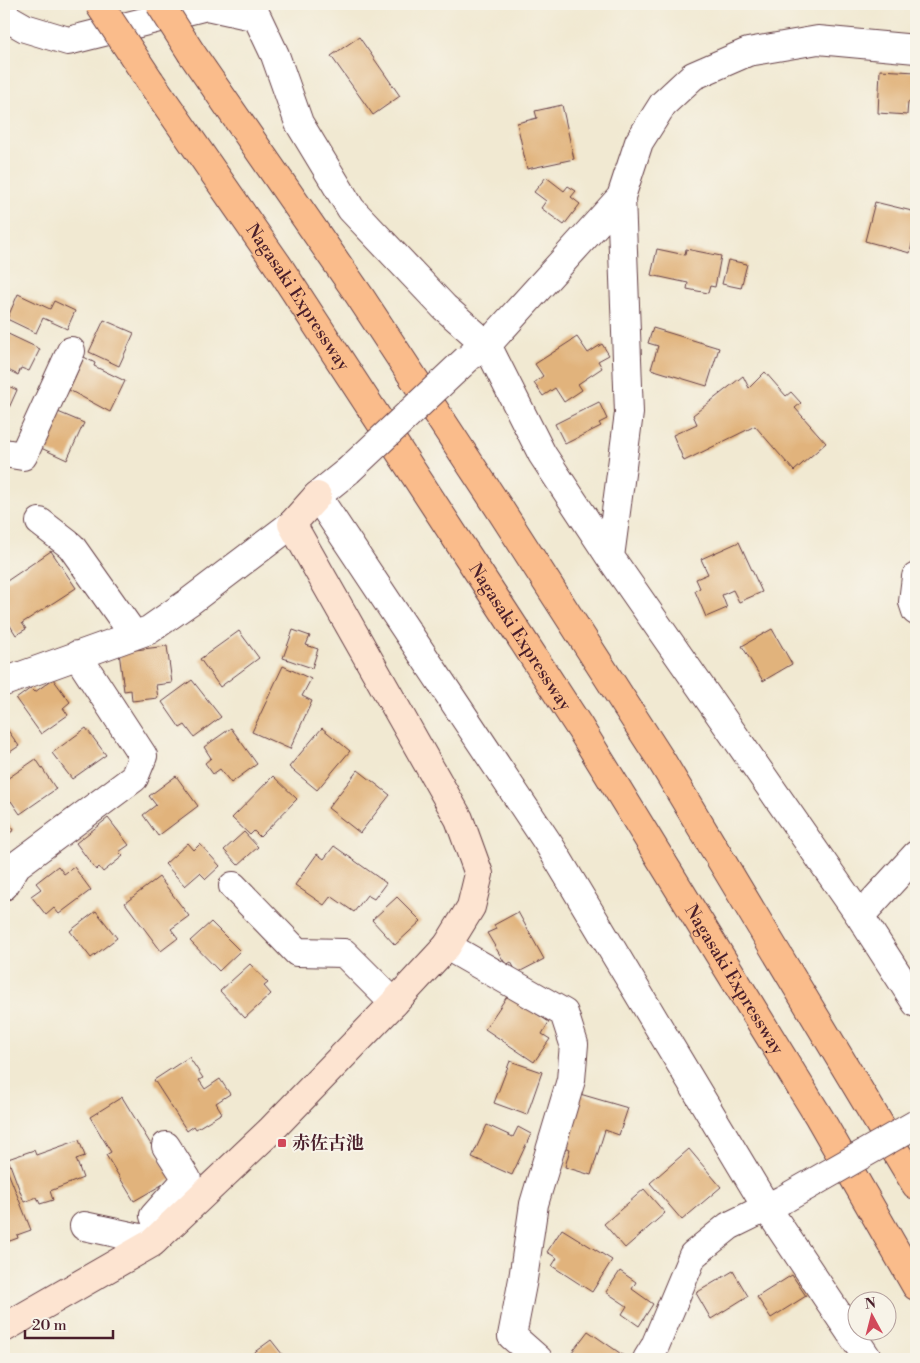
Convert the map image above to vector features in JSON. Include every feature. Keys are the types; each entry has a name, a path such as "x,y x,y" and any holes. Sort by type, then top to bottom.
{"highway":[{"name":"Nagasaki Expressway","path":"99,4 150,81 278,264 580,728 819,1117 916,1286"},
{"path":"160,4 192,54 360,295 507,519 661,760 916,1185"}],"street":[{"path":"4,16 24,28 68,41 207,6 257,17 275,55 299,124 351,209 444,307 477,352 610,557 860,916 916,1002"},
{"path":"610,557 629,413 621,197 639,142 663,104 693,76 748,52 818,40 916,49"},
{"path":"4,682 149,630 292,524 317,496 348,471 477,352 621,197"},
{"path":"4,453 22,456 71,351"},
{"path":"317,496 550,846 776,1203 868,1359"},
{"path":"40,522 71,546 134,635"},
{"path":"4,1328 158,1238 270,1131 394,1003 447,946 471,907 479,874 459,819 292,524"},
{"path":"916,577 913,602 916,611"},
{"path":"4,886 17,866 134,778 142,756 77,655"},
{"path":"860,916 916,855"},
{"path":"232,886 297,952 344,953 394,1003"},
{"path":"447,946 564,1013 574,1044 571,1080 534,1204 512,1336 538,1359"},
{"path":"647,1359 655,1346 693,1255 729,1226 776,1203 916,1124"},
{"path":"158,1238 154,1216 187,1179 166,1146"},
{"path":"84,1226 158,1238"}],"building":[{"path":"359,37 400,96 373,115 331,56"},
{"path":"880,70 916,72 916,102 908,102 907,115 878,113"},
{"path":"562,105 574,159 527,169 517,123 537,118 535,111"},
{"path":"546,177 564,191 568,186 576,191 571,197 580,204 564,225 541,208 546,201 534,192"},
{"path":"875,202 916,212 916,225 910,253 865,241"},
{"path":"657,249 685,255 686,249 721,256 715,287 710,286 708,293 687,289 688,283 651,275"},
{"path":"728,260 747,264 741,288 722,284"},
{"path":"18,294 50,309 54,301 75,311 67,329 43,318 36,333 7,319"},
{"path":"104,320 134,333 119,366 89,352"},
{"path":"653,328 719,348 707,386 651,369 658,346 648,343"},
{"path":"4,332 40,349 29,371 21,368 18,375 4,368"},
{"path":"577,337 588,353 602,344 609,355 598,361 602,368 578,384 582,390 564,402 555,388 543,396 534,383 543,376 535,364"},
{"path":"84,357 95,363 94,366 125,381 110,412 69,390"},
{"path":"765,372 786,396 791,392 801,403 795,408 826,443 794,471 755,426 684,461 673,435 697,424 693,415 743,376 749,388"},
{"path":"4,384 17,390 4,419"},
{"path":"599,402 607,419 599,423 601,426 565,444 555,424"},
{"path":"58,412 84,423 67,460 41,448"},
{"path":"739,542 762,592 739,602 733,590 722,595 727,608 706,617 695,591 700,588 696,579 708,574 701,559"},
{"path":"51,551 76,588 22,623 26,629 16,635 4,616 4,583"},
{"path":"772,629 792,664 763,681 742,646"},
{"path":"293,630 310,636 306,645 318,649 312,668 283,658"},
{"path":"239,631 259,658 220,687 200,659"},
{"path":"167,646 172,683 156,685 158,698 132,701 131,690 124,691 119,652"},
{"path":"283,666 311,679 302,696 312,701 290,749 252,732"},
{"path":"53,679 70,702 63,708 68,715 41,734 16,699 31,688 35,692"},
{"path":"192,680 221,717 194,737 185,725 180,728 162,702"},
{"path":"4,725 19,746 4,756"},
{"path":"86,728 106,755 72,779 52,753"},
{"path":"231,728 257,764 231,783 220,769 213,774 205,763 211,758 204,747"},
{"path":"322,728 350,751 317,790 289,767"},
{"path":"36,759 56,789 20,814 11,801 4,803 4,781"},
{"path":"358,770 390,795 360,833 328,808"},
{"path":"176,776 198,806 158,836 143,815 156,805 149,796"},
{"path":"273,776 297,799 260,837 254,831 250,835 232,818"},
{"path":"4,816 14,830 4,837"},
{"path":"108,818 129,845 119,852 123,856 103,872 99,867 96,870 76,843"},
{"path":"244,832 258,847 238,865 224,850"},
{"path":"188,843 194,850 200,844 220,866 206,879 200,873 185,886 165,864"},
{"path":"334,846 386,883 374,899 367,895 354,912 331,896 324,905 295,885 317,854 324,859"},
{"path":"58,866 64,874 74,867 91,890 59,914 54,908 46,915 31,896 41,889 36,883"},
{"path":"159,877 189,916 171,929 178,938 161,951 125,903"},
{"path":"397,897 421,921 395,945 372,920"},
{"path":"96,911 117,938 91,958 70,931"},
{"path":"518,912 544,959 517,973 511,962 506,965 487,933 496,929 494,925"},
{"path":"211,922 240,951 219,971 190,941"},
{"path":"250,964 268,983 264,986 271,994 245,1018 220,991"},
{"path":"508,995 549,1022 542,1034 550,1039 534,1062 485,1029"},
{"path":"189,1057 203,1078 199,1080 205,1089 220,1079 230,1094 216,1103 222,1113 196,1129 194,1126 187,1131 154,1080"},
{"path":"510,1061 542,1072 527,1115 494,1103"},
{"path":"580,1094 628,1108 619,1135 605,1130 591,1175 565,1167 570,1149 563,1147"},
{"path":"122,1097 172,1179 134,1201 106,1155 111,1152 90,1117"},
{"path":"487,1125 513,1137 518,1127 531,1134 512,1175 472,1157"},
{"path":"79,1140 85,1156 76,1159 83,1178 50,1191 53,1200 40,1204 37,1197 24,1202 8,1159 34,1150 36,1155"},
{"path":"689,1149 721,1187 682,1220 650,1183"},
{"path":"4,1162 31,1230 17,1235 18,1238 4,1243"},
{"path":"644,1189 665,1213 625,1248 604,1224"},
{"path":"562,1229 612,1260 592,1292 552,1266 557,1258 547,1252"},
{"path":"620,1271 636,1282 632,1289 653,1304 639,1326 622,1314 627,1306 606,1292"},
{"path":"733,1271 748,1296 711,1319 696,1293"},
{"path":"792,1275 806,1296 771,1318 757,1297"},
{"path":"588,1331 627,1358 583,1359 572,1352"},
{"path":"271,1340 286,1359 245,1359"}],"place":[{"name":"赤佐古池","path":"282,1143"}]}
